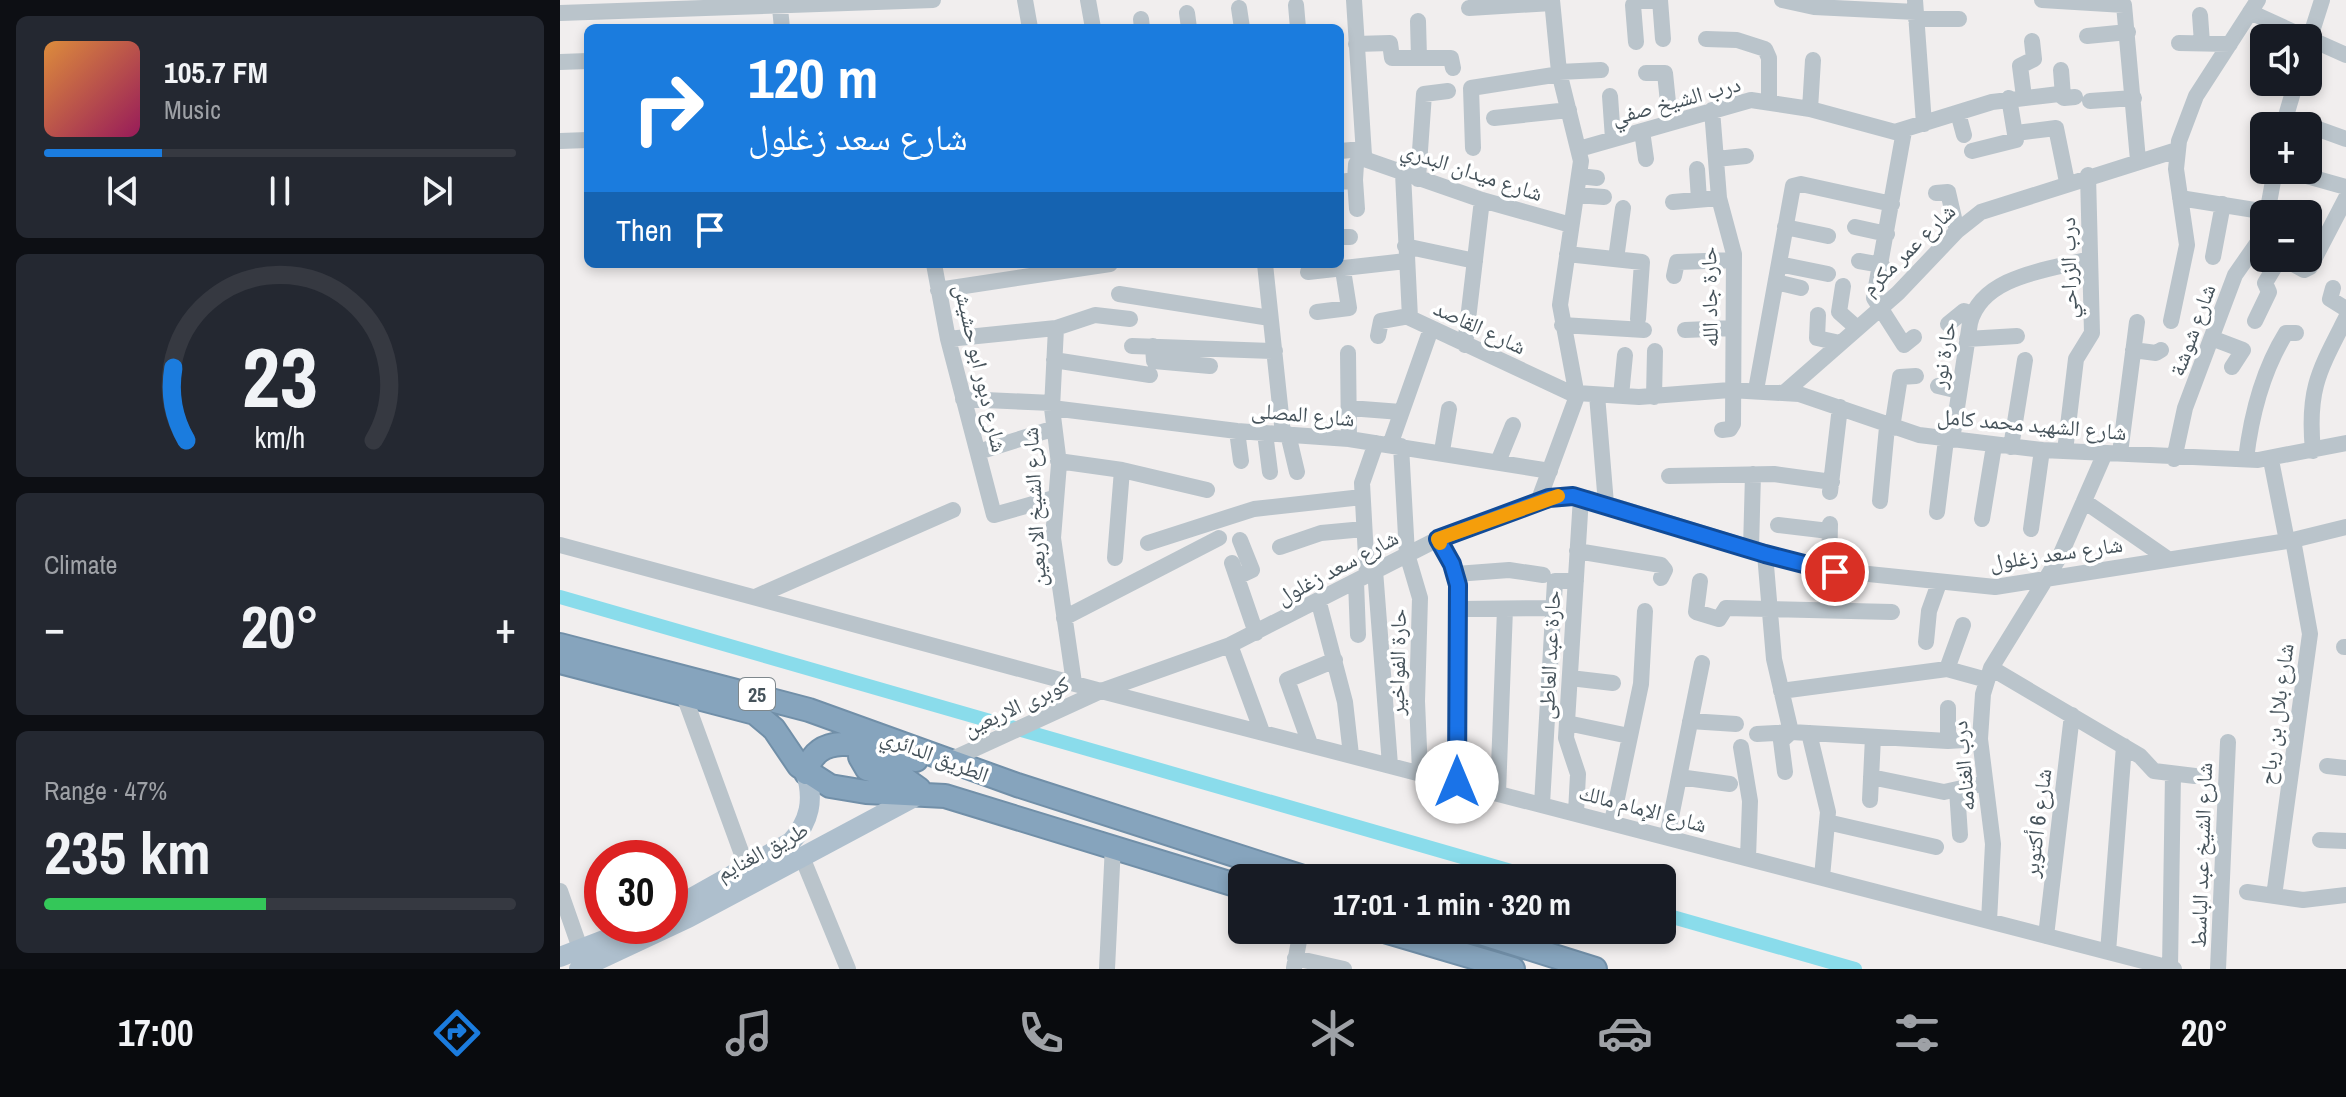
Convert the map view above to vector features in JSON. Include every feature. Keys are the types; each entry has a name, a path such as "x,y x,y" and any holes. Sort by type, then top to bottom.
{"highway":[{"name":"الطريق الدائري","path":"560,645 763,696 854,724 948,761 1263,864"},
{"name":"الطريق الدائري","path":"560,662 748,710 762,717 806,773 843,789 945,796 1228,882"},
{"path":"806,773 812,757 824,746 840,742 926,762 948,761"},
{"path":"862,747 861,761 867,769 905,779 922,793"},
{"path":"1428,944 1513,969"},
{"path":"1516,944 1595,969"}],"main road":[{"name":"طريق الغنايم","path":"688,900 791,842 801,831 811,802 806,773"},
{"name":"طريق الغنايم","path":"560,957 580,960 688,918 922,793"},
{"name":"طريق الغنايم","path":"580,960 608,944"}],"street":[{"path":"560,13 933,0"},
{"path":"1025,0 1029,24"},
{"path":"1088,0 1092,24"},
{"path":"1354,0 1351,50 1363,152 1347,181 1357,209"},
{"path":"1636,42 1635,2 1660,0 1663,39"},
{"path":"2042,0 2049,3 2087,0 2121,3 2126,8 2138,160"},
{"path":"2314,24 2322,0"},
{"path":"1787,1 1916,10 1959,19"},
{"path":"1469,8 1552,2 1559,73 1579,149 1579,176 1560,295 1562,325 1577,394 1538,502"},
{"path":"1296,5 1298,24"},
{"path":"2171,321 2187,245 2177,150 2196,96 2254,6 2283,24"},
{"path":"1239,8 1241,24"},
{"path":"1916,10 1924,124"},
{"path":"2200,15 2202,43"},
{"path":"1418,21 1419,58"},
{"path":"2087,36 2128,32"},
{"path":"1706,39 1737,40 1765,49 1769,58 1769,102"},
{"path":"1972,151 2014,142 2020,66 2033,61 2032,41"},
{"path":"1351,50 1389,43 1392,58 1451,58 1453,68"},
{"path":"2179,43 2230,44"},
{"path":"2322,46 2346,55"},
{"path":"1810,109 1813,60"},
{"path":"560,62 584,61"},
{"path":"1473,148 1471,88 1559,73 1601,70"},
{"path":"2061,70 2076,98"},
{"path":"1646,73 1665,73 1670,122"},
{"name":"شارع القاصد","path":"1448,91 1424,94 1410,176 1406,254 1409,316 1465,345 1577,394"},
{"path":"1610,96 1613,139"},
{"name":"درب الشيخ صفي","path":"1579,149 1751,100 1810,109 1885,131 1904,131 2016,98 2134,98"},
{"path":"1494,118 1569,110"},
{"name":"حارة جاد الله","path":"1712,110 1719,198 1734,260 1730,390 1733,424 1730,429 1722,430"},
{"path":"1958,113 1964,135"},
{"path":"2016,133 2056,128 2067,182"},
{"path":"1642,131 1646,159"},
{"path":"1904,131 1875,293 1878,309 1904,345 1914,337"},
{"path":"2322,132 2346,139"},
{"path":"560,141 584,140"},
{"name":"شارع عمر مكرم","path":"1785,392 1981,212 2088,175 2177,150"},
{"path":"1344,151 1363,152"},
{"name":"شارع ميدان البدري","path":"1363,152 1367,160 1410,176 1571,225"},
{"path":"1716,159 1746,156"},
{"path":"1697,169 1699,200"},
{"name":"درب الزراحي","path":"2065,451 2067,370 2092,333 2088,175"},
{"path":"1579,176 1597,178"},
{"path":"2322,180 2346,187"},
{"path":"1756,390 1792,190 1797,184 1842,200 1892,204"},
{"path":"1936,193 1946,190 1950,194 1957,231"},
{"path":"1576,195 1604,197"},
{"path":"1673,202 1719,198"},
{"path":"2180,198 2250,212"},
{"path":"2322,244 2346,198"},
{"path":"1465,345 1482,200"},
{"path":"2213,257 2223,204"},
{"path":"1616,259 1623,208"},
{"path":"1785,227 1828,236"},
{"path":"1855,227 1887,234"},
{"name":"شارع شوشة","path":"2174,459 2185,408 2214,339 2235,275 2250,253"},
{"path":"1312,269 1343,270 1406,254 1475,261"},
{"path":"1562,325 1641,324 1644,265 1640,261 1567,254"},
{"name":"حارة نور","path":"1937,512 1972,314 1989,293 2005,283 2090,259"},
{"path":"1674,276 1677,262 1734,260"},
{"path":"1859,261 1882,265"},
{"path":"1779,264 1828,274"},
{"name":"شارع دبور ابو حشيش","path":"935,268 948,339 996,516 1054,498"},
{"path":"938,290 1084,268"},
{"path":"1265,268 1285,434 1297,472"},
{"path":"1317,312 1349,308 1343,270"},
{"path":"2255,321 2269,292 2265,283 2272,272"},
{"path":"1776,282 1801,288"},
{"path":"1843,286 1839,312 1857,328"},
{"path":"2333,288 2330,299 2346,309"},
{"path":"1119,294 1270,318"},
{"path":"1948,324 1964,311 1972,314"},
{"path":"948,339 1056,328 1095,315 1130,319"},
{"path":"1818,315 1817,338 1840,343"},
{"path":"1378,336 1381,321 1409,316"},
{"path":"2313,451 2313,386 2346,318"},
{"name":"درب الغنامه","path":"1989,921 1993,844 1980,739 1980,709 1989,674 2049,577 2084,501 2112,453 2135,392 2133,350 2137,322"},
{"name":"شارع الشيخ الاربعين","path":"1056,328 1052,405 1052,429 1058,461 1054,498 1056,566 1074,683"},
{"path":"1685,330 1733,328"},
{"path":"1390,765 1366,576 1362,497 1364,473 1389,445 1431,329"},
{"path":"2246,459 2256,407 2274,356 2286,333 2296,333"},
{"path":"1967,339 2017,336"},
{"path":"2214,339 2243,350 2232,367"},
{"path":"1132,346 1275,351"},
{"path":"1153,346 1154,361 1210,366"},
{"path":"2133,350 2156,353 2161,350"},
{"path":"1654,397 1655,351"},
{"path":"1348,353 1349,439"},
{"path":"1621,396 1625,355"},
{"path":"1054,360 1150,375"},
{"path":"1982,519 2025,360"},
{"path":"2246,459 2274,361"},
{"path":"1880,501 1900,377 1916,376"},
{"path":"1938,386 1959,391"},
{"name":"شارع الشهيد محمد كامل","path":"1577,394 1654,397 1730,390 1785,392 1813,397 1890,427 1949,440 2002,447 2174,459 2271,460 2346,443"},
{"path":"1597,395 1606,504"},
{"name":"شارع المصلى","path":"963,399 1052,405 1237,431 1349,439 1442,451 1550,471"},
{"path":"1669,476 1753,474 1831,488 1840,407"},
{"path":"1349,408 1401,412"},
{"path":"1442,451 1449,409"},
{"path":"1498,462 1513,425"},
{"path":"978,452 1052,429"},
{"path":"1237,431 1241,461"},
{"path":"1265,433 1270,472"},
{"name":"حارة الفواخير","path":"1389,445 1407,554 1420,598 1417,701 1420,772"},
{"path":"2031,529 2042,450"},
{"name":"شارع بلال بن رباح","path":"2271,460 2310,627 2274,896"},
{"path":"1058,461 1122,470 1207,490"},
{"path":"1115,558 1122,470"},
{"path":"1753,474 1752,519 1781,691 1825,792 1827,822 1822,877"},
{"name":"شارع سعد زغلول","path":"1101,691 1230,645 1319,603 1438,539 1557,496 1581,497 1829,571 1995,587 2290,541 2346,527"},
{"path":"1148,543 1254,509 1362,497"},
{"name":"حارة عبد العاطى","path":"1576,813 1579,780 1567,744 1567,723 1581,497"},
{"path":"2084,501 2168,559"},
{"path":"755,597 953,510"},
{"path":"1752,519 1830,527 1829,571"},
{"path":"1280,547 1321,533 1364,529"},
{"path":"1064,618 1219,538"},
{"path":"1438,539 1456,574 1457,782"},
{"path":"1240,540 1252,570 1234,570 1256,633"},
{"name":"شارع الإمام مالك","path":"560,545 1101,691 2172,968"},
{"path":"1577,551 1661,565 1665,569 1661,578"},
{"path":"1456,574 1509,570 1543,575"},
{"path":"1358,635 1366,576"},
{"path":"1542,804 1556,580 1576,581"},
{"path":"1700,581 1695,609 1698,614 1720,619 1725,608 1892,612"},
{"path":"1926,642 1929,611 1939,583"},
{"path":"1319,603 1345,702 1351,755"},
{"path":"1458,609 1554,608"},
{"path":"1498,793 1505,609"},
{"path":"1612,822 1641,684 1645,611"},
{"path":"1947,669 1963,625"},
{"path":"1230,645 1262,732"},
{"path":"1310,744 1287,680 1335,660"},
{"path":"1667,837 1702,663"},
{"path":"1781,691 1947,669 1989,674 2072,715 2124,746 2154,771 2195,776"},
{"path":"1570,678 1613,683"},
{"name":"كوبرى الاربعين","path":"948,761 1101,691"},
{"path":"683,693 747,868"},
{"path":"1948,708 1948,741"},
{"name":"شارع 6 أكتوبر","path":"2046,936 2072,715"},
{"path":"1690,721 1736,724"},
{"path":"1567,723 1629,736"},
{"path":"1785,772 1781,741 1798,733"},
{"path":"1757,734 1798,733 1948,741 1980,739"},
{"path":"1870,800 1873,737"},
{"name":"شارع الشيخ عبد الباسط","path":"2218,969 2228,742"},
{"path":"2108,952 2124,746"},
{"path":"1741,747 1751,812 1748,858"},
{"path":"2327,766 2346,768"},
{"path":"2172,968 2173,774"},
{"path":"1679,777 1730,784"},
{"path":"1871,777 1936,791 1985,783"},
{"path":"1957,790 1960,835"},
{"path":"1827,822 1936,847"},
{"path":"2320,840 2346,841"},
{"path":"1107,969 1113,845"},
{"path":"802,857 848,969"},
{"path":"560,891 580,960"},
{"path":"2247,892 2315,900 2346,895"},
{"path":"1299,944 1295,964 1344,969"}],"waterway":[{"path":"560,597 1486,864"},
{"path":"1676,918 1855,969"}],"slow traffic":[{"path":"1440,543 1438,539 1558,496"}],"route":[{"path":"1457,782 1459,595 1456,574 1438,539 1549,498 1573,496 1835,572"}]}
